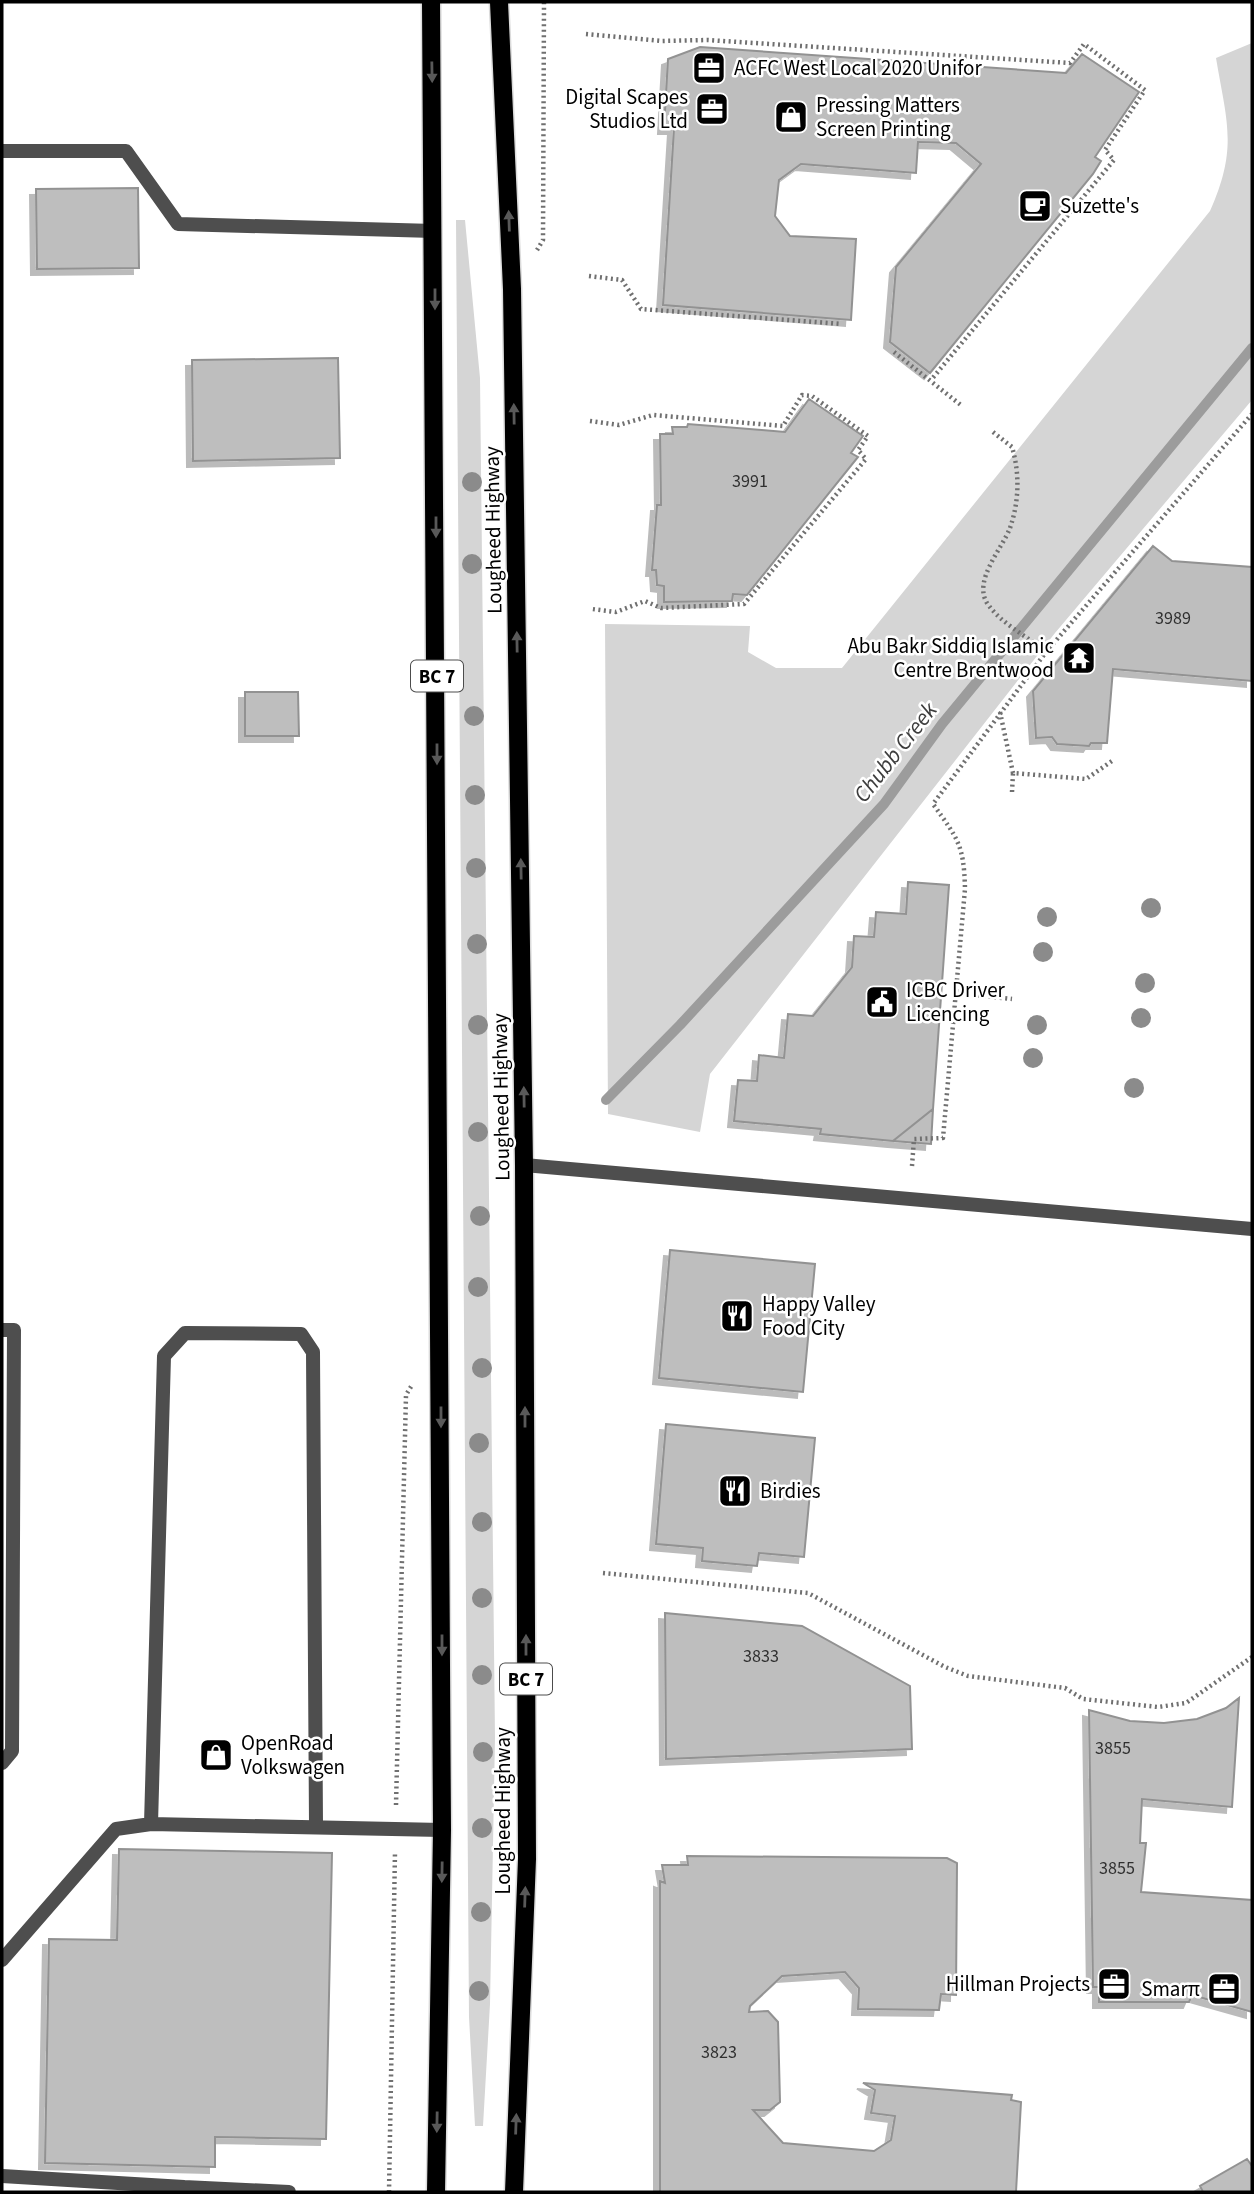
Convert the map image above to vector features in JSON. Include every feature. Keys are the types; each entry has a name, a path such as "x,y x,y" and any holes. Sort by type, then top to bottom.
{"main road":[{"name":"BC 7","path":"431,2 441,1349 442,1830 436,2192"},
{"name":"Lougheed Highway","path":"499,2 512,289 524,1165 527,1859 514,2192"}],"lane":[{"path":"2,151 126,151 178,224 434,230"},
{"path":"524,1165 1252,1229"},
{"path":"2,1330 14,1330 7,1720 12,1751 2,1763"},
{"path":"152,1825 164,1356 185,1333 300,1334 313,1352 316,1825"},
{"path":"2,1960 116,1829 152,1825 316,1825 442,1830"},
{"path":"2,2176 184,2190 289,2192"}],"path":[{"path":"512,289 543,240 544,2"},
{"path":"586,34 662,41 707,40 1070,63 1084,44 1145,90 1105,150 1114,160 931,380"},
{"path":"589,276 622,280 641,309 842,324"},
{"path":"894,352 962,406"},
{"path":"590,421 619,425 653,415 783,426 802,395 812,396 868,436 858,450 866,458 744,604 661,608 645,601 616,611 592,609"},
{"path":"912,1166 914,1139 943,1138 965,890 965,859 958,838 933,804 1045,651 1252,414"},
{"path":"993,432 1012,447 1018,482 1010,528 982,588 994,611 1045,651"},
{"path":"1000,711 1013,773 1012,792"},
{"path":"1013,773 1086,779 1112,761"},
{"path":"956,993 1012,999"},
{"path":"389,2192 406,1395 414,1380 441,1349"},
{"path":"603,1573 808,1592 945,1667 968,1676 1065,1688 1083,1699 1158,1707 1186,1703 1252,1657"}],"shaded area":[{"path":"1252,43 1252,400 1055,633 710,1074 700,1132 608,1114 605,624 750,626 748,652 776,668 842,668 1210,211 1224,170 1228,135 1216,58"},
{"path":"456,220 465,220 480,378 495,1738 490,2004 483,2126 475,2126 469,2017"}],"building":[{"path":"700,47 1066,73 1082,54 1139,92 1095,157 1101,161 1093,174 930,373 890,342 896,267 981,164 956,143 918,142 916,173 801,164 779,180 775,216 790,236 856,239 851,320 663,305 674,128 664,128 668,59"},
{"path":"138,188 139,268 37,269 36,189"},
{"path":"338,358 340,458 193,461 192,360"},
{"path":"809,399 863,436 851,453 858,457 747,595 733,594 732,601 664,602 664,586 657,585 656,570 652,570 657,505 661,505 660,434 673,434 672,427 687,427 688,424 785,432"},
{"path":"1153,546 1172,561 1252,567 1252,681 1113,669 1107,743 1091,743 1089,746 1057,744 1052,737 1036,738 1033,691"},
{"path":"245,692 298,692 299,736 245,736"},
{"name":"ICBC Driver Licencing","path":"908,882 949,885 933,1109 893,1141 820,1134 821,1129 734,1121 738,1080 757,1081 759,1055 784,1058 788,1014 813,1016 852,967 854,936 874,937 876,912 906,914"},
{"path":"933,1109 931,1144 893,1141"},
{"name":"Happy Valley Food City","path":"670,1250 815,1264 803,1392 659,1378"},
{"name":"Birdies","path":"666,1424 815,1438 804,1557 759,1553 757,1566 702,1561 703,1548 656,1544"},
{"path":"665,1613 802,1626 910,1686 912,1749 666,1759"},
{"path":"1239,1698 1232,1807 1142,1799 1140,1843 1146,1843 1141,1892 1252,1900 1252,2012 1192,1995 1189,2002 1099,2002 1099,1987 1093,1987 1089,1710 1130,1721 1164,1723 1197,1719 1226,1708"},
{"path":"119,1849 332,1853 326,2139 215,2137 215,2167 45,2163 49,1939 117,1940"},
{"path":"687,1856 947,1858 957,1863 956,1995 941,1994 939,2010 858,2009 859,1988 845,1972 782,1976 750,2006 749,2012 768,2011 778,2022 780,2102 770,2110 753,2110 783,2143 874,2151 891,2140 895,2116 871,2113 875,2090 863,2083 1012,2095 1011,2100 1021,2102 1016,2192 660,2192 660,1881 665,1883 662,1865 688,1865"},
{"path":"1247,2159 1252,2166 1252,2192 1203,2192 1200,2186"}],"waterway":[{"name":"Chubb Creek","path":"606,1100 680,1025 884,804 942,724 1252,348"}],"place":[{"name":"ACFC West Local 2020 Unifor","path":"709,68"},
{"name":"Digital Scapes Studios Ltd","path":"712,109"},
{"name":"Pressing Matters Screen Printing","path":"791,117"},
{"name":"Suzette's","path":"1035,206"},
{"name":"Abu Bakr Siddiq Islamic Centre Brentwood","path":"1079,658"},
{"name":"ICBC Driver Licencing","path":"882,1002"},
{"name":"Happy Valley Food City","path":"737,1316"},
{"name":"Birdies","path":"735,1491"},
{"name":"OpenRoad Volkswagen","path":"216,1755"},
{"name":"Hillman Projects","path":"1114,1984"},
{"name":"Smarπ","path":"1224,1989"}]}
